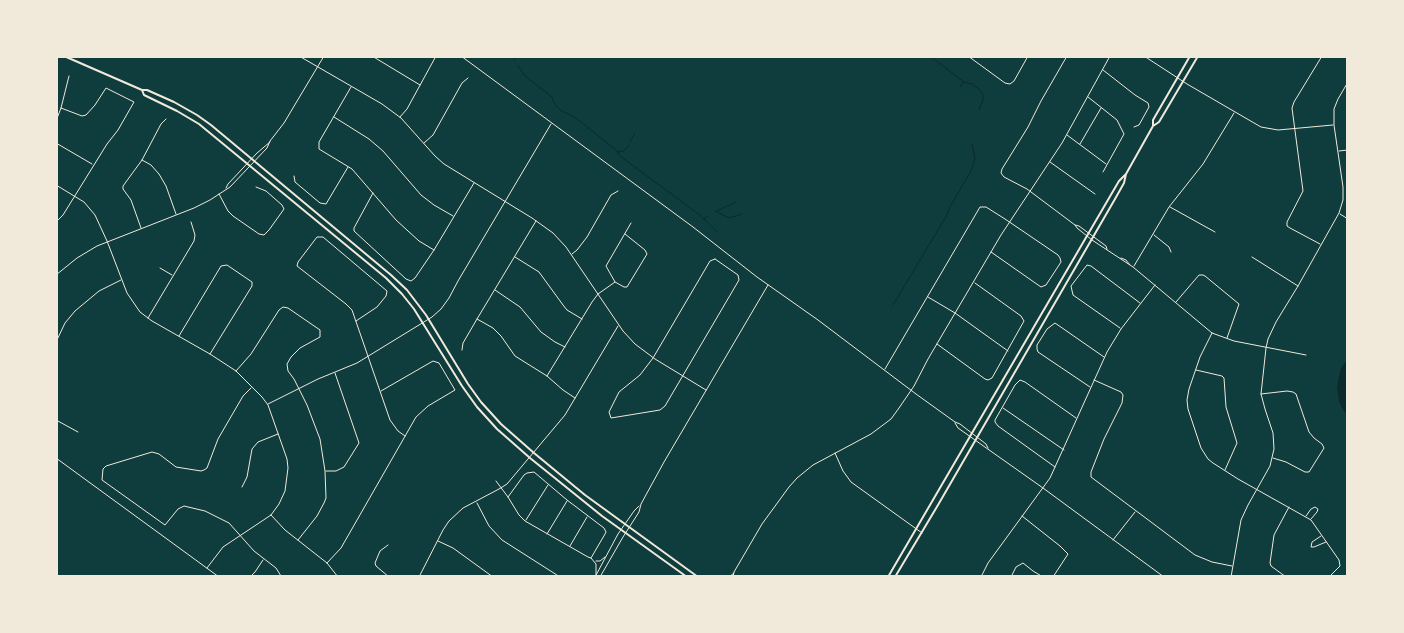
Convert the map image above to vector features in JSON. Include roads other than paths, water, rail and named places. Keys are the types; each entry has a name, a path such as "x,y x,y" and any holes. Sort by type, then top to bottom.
{"main road":[{"path":"64,56 181,106 197,115 255,162 391,275 406,290 429,319 468,384 501,424 585,495 698,577"},
{"path":"1153,126 1153,120 1190,56"},
{"path":"895,577 978,437 1119,181 1126,174 1153,126 1159,122 1198,56"},
{"path":"142,90 144,95 199,124 386,278 402,294 424,322 462,386 477,407 497,429 530,458 621,530 687,577"},
{"path":"888,577 970,436 1091,234 1124,183 1126,174"}],"street":[{"path":"299,56 382,104 400,117 444,164 553,233 635,344 653,358 706,390"},
{"path":"56,275 77,258 97,246 199,205 230,187 267,148 324,56"},
{"path":"372,56 420,85"},
{"path":"400,117 407,109 436,56"},
{"path":"461,56 911,390 978,437 988,448"},
{"path":"968,56 1005,83 1010,84 1014,81 1027,56"},
{"path":"1068,56 1028,127 1002,168 1001,173 1004,177 1014,181 1075,225 1089,238 1108,249"},
{"path":"729,577 734,572 762,524 789,487 810,467 834,452 871,434 891,419 900,408 991,252 1066,135 1110,56"},
{"path":"1144,56 1234,112 1264,128 1278,130 1334,125"},
{"path":"1321,245 1287,226 1287,222 1304,191 1292,108 1322,56"},
{"path":"1103,70 1148,103 1148,107 1139,125 1134,127"},
{"path":"56,121 70,76"},
{"path":"424,144 433,134 462,83 468,78"},
{"path":"1231,577 1241,520 1273,458 1274,441 1262,394 1266,348 1276,322 1339,213 1343,200 1345,187 1334,125 1334,109 1348,82"},
{"path":"351,86 319,142 318,148 357,174 401,225 419,241 434,250"},
{"path":"56,222 118,130 134,102 106,88 86,115 82,116 61,108"},
{"path":"1343,90 1348,93"},
{"path":"1088,96 1117,120 1124,134 1103,172"},
{"path":"1080,144 1101,107"},
{"path":"1133,267 1169,207 1203,164 1234,112"},
{"path":"333,117 369,139 383,151 421,195 454,216"},
{"path":"141,228 131,200 122,188 142,160 166,118"},
{"path":"268,405 357,363 437,313 445,305 551,123"},
{"path":"1066,135 1106,165"},
{"path":"226,188 251,159 270,141"},
{"path":"56,143 93,165"},
{"path":"1338,151 1348,150"},
{"path":"142,160 151,165 159,174 166,186 176,215"},
{"path":"1050,161 1095,194"},
{"path":"294,176 295,182 320,203 325,204 349,167"},
{"path":"373,193 354,228 355,233 409,281 414,280 434,250 474,182"},
{"path":"56,185 84,202 95,215 121,280 135,306 148,319 236,371 268,405 287,459 288,479 282,498 270,515 223,547 206,568"},
{"path":"219,194 228,211 233,216 259,234 264,235 284,209 266,191 256,187"},
{"path":"571,255 587,237 611,195 618,191"},
{"path":"884,370 980,206 986,207 1010,222 1058,255 1060,262 1046,285 1040,287 991,252"},
{"path":"1169,207 1215,232"},
{"path":"1339,213 1348,219"},
{"path":"462,350 463,343 536,221"},
{"path":"148,319 194,241 195,235 191,222"},
{"path":"624,234 645,250 647,254 628,287 615,282 606,266 624,234 631,223"},
{"path":"1075,225 1080,226 1125,263 1133,267 1212,333 1266,348 1306,355"},
{"path":"1153,235 1169,247 1171,252"},
{"path":"356,321 377,307 387,292 323,237 317,237 297,266 348,306 356,321 390,420 398,431 405,436"},
{"path":"514,256 540,272 562,305 582,319"},
{"path":"1252,257 1298,286"},
{"path":"710,260 717,260 738,276 739,280 662,409 611,418 609,412 619,392 640,375 653,358 710,260"},
{"path":"178,337 221,266 227,265 252,282 252,286 210,354"},
{"path":"1121,329 1072,295 1071,286 1087,265 1141,303"},
{"path":"160,268 174,276"},
{"path":"1176,302 1199,275 1205,276 1238,304 1227,338"},
{"path":"56,342 65,323 75,311 99,291 121,280"},
{"path":"547,376 592,302 598,294 615,282"},
{"path":"937,344 986,380 992,378 1024,321 974,283"},
{"path":"595,576 621,530 641,504 768,284"},
{"path":"981,577 988,563 1056,468 1104,357 1121,329 1155,285"},
{"path":"494,290 520,307 541,332 566,347"},
{"path":"927,297 955,313 1008,351"},
{"path":"236,371 251,354 279,310 283,307 288,308 320,330 320,337 300,348 287,364 320,440 325,472 326,498 317,516 298,540"},
{"path":"477,319 493,328 515,356 547,376 576,398"},
{"path":"1091,388 1038,352 1037,345 1047,329 1055,323 1104,357"},
{"path":"419,577 449,521 463,508 507,484 565,415 619,324"},
{"path":"1212,333 1202,350 1187,400 1188,409 1201,448 1208,459 1310,520 1339,560 1340,566 1329,577"},
{"path":"327,563 341,548 420,413 455,390 438,363 433,360 380,392"},
{"path":"1196,370 1224,378 1226,407 1237,443 1225,470"},
{"path":"325,472 336,471 344,467 359,443 335,372"},
{"path":"1056,468 998,426 995,420 1015,385 1020,380 1078,419"},
{"path":"1094,380 1121,392 1123,395 1122,402 1104,440 1091,477 1195,555 1212,562 1233,566"},
{"path":"252,387 243,396 218,439 207,468 204,470 176,466 159,454 152,452 106,466 102,480 165,525 178,509 184,506 205,511 229,523 264,560 276,568 281,576"},
{"path":"1262,394 1287,391 1296,394 1309,432 1324,448 1309,472 1273,458"},
{"path":"1003,407 1064,450"},
{"path":"56,420 78,432"},
{"path":"955,422 958,428 1164,577"},
{"path":"242,487 247,477 252,449 258,442 278,434"},
{"path":"834,452 843,471 851,482 922,533"},
{"path":"56,458 219,577"},
{"path":"508,497 526,473 534,472 604,528 606,532 591,558"},
{"path":"496,481 525,521 595,561 597,566 595,576"},
{"path":"525,521 549,485"},
{"path":"547,534 567,500"},
{"path":"476,502 496,536 560,577"},
{"path":"600,577 639,512 641,504"},
{"path":"1286,577 1271,566 1270,563 1274,535 1289,507"},
{"path":"1305,517 1315,507 1318,509 1318,512 1310,520"},
{"path":"1113,540 1135,511"},
{"path":"270,515 285,530 327,563 338,577"},
{"path":"569,547 587,516"},
{"path":"1022,516 1068,554 1053,577"},
{"path":"1322,536 1312,542 1312,547 1326,542"},
{"path":"437,541 453,548 493,577"},
{"path":"388,545 380,551 374,563 389,577"},
{"path":"595,561 605,558"},
{"path":"250,577 264,560"},
{"path":"1011,577 1016,567 1023,563 1043,577"},
{"path":"733,577 734,572"}],"water":[{"path":"1348,359 1348,416 1339,401 1337,387 1341,368"}],"waterway":[{"path":"513,56 515,60"},
{"path":"930,56 964,82 972,84 980,90 983,100 979,110"},
{"path":"518,66 525,76 552,97 560,110 576,118 616,150 620,156 701,216 717,232"},
{"path":"960,87 964,81"},
{"path":"630,142 635,133"},
{"path":"893,305 972,169 975,158 972,144"},
{"path":"618,152 624,151 629,145"},
{"path":"717,211 736,202"},
{"path":"715,211 729,218 742,214"},
{"path":"703,219 708,216"}]}
